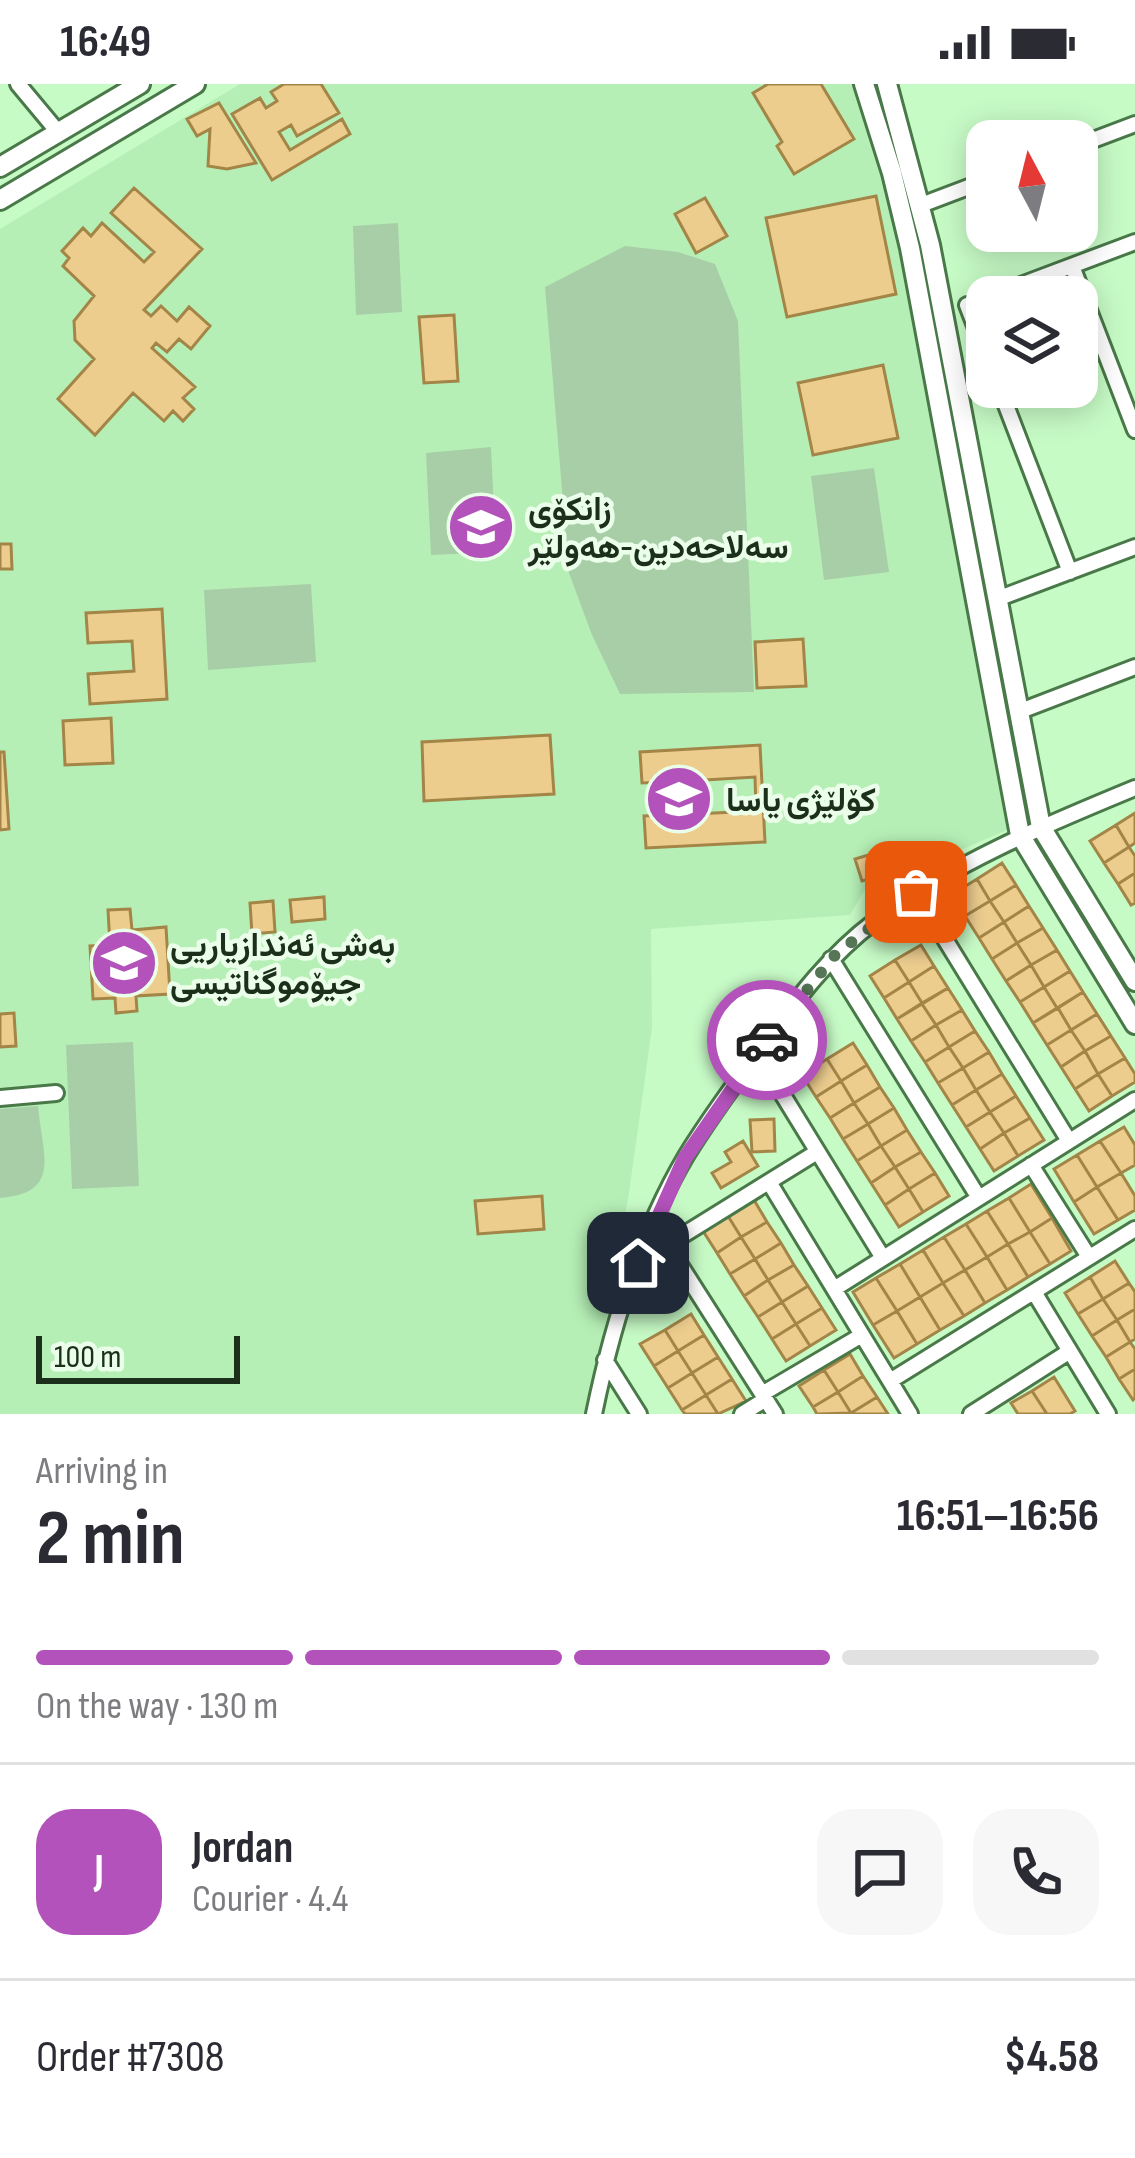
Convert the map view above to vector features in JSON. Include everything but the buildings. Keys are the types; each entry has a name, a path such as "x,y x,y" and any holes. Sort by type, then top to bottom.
{"street":[{"path":"19,84 58,132"},
{"path":"0,167 140,84"},
{"path":"0,200 195,84"},
{"path":"864,84 902,213 1020,835 1135,1024"},
{"path":"894,86 944,314 1040,827 1135,981"},
{"path":"1098,138 1135,124"},
{"path":"921,205 966,188"},
{"path":"1045,276 1135,242"},
{"path":"1072,266 1135,430"},
{"path":"944,314 966,305"},
{"path":"1007,408 1070,572"},
{"path":"940,414 962,411"},
{"path":"998,599 1135,547"},
{"path":"1018,712 1135,667"},
{"path":"594,1414 622,1302 685,1158 831,959 916,892 1020,835 1135,788"},
{"path":"916,892 1069,1141"},
{"path":"831,959 979,1198"},
{"path":"757,1054 884,1258"},
{"path":"0,1098 56,1093"},
{"path":"834,1289 1135,1100"},
{"path":"667,1244 817,1152"},
{"path":"1031,1165 1089,1257"},
{"path":"769,1182 910,1414"},
{"path":"654,1224 775,1414"},
{"path":"890,1381 1089,1257 1133,1236"},
{"path":"1034,1292 1108,1414"},
{"path":"742,1414 862,1335"},
{"path":"971,1414 1070,1351"},
{"path":"605,1360 639,1414"}],"shaded area":[{"name":"زانکۆی سەلاحەدین-هەولێر","path":"240,84 865,84 894,182 1019,825 864,891 850,915 651,929 652,1028 629,1193 589,1414 0,1414 0,229"},
{"path":"398,223 402,312 356,315 353,226"},
{"path":"625,246 678,252 715,264 738,321 754,692 620,694 569,573 545,287"},
{"path":"491,447 496,552 431,555 426,453"},
{"path":"874,468 889,572 824,580 811,476"},
{"path":"311,584 316,662 208,670 204,590"},
{"path":"133,1042 139,1186 72,1189 66,1045"},
{"path":"38,1106 44,1155 41,1179 20,1195 0,1198 0,1109"}],"way so far":[{"path":"767,1040 835,955 916,892"}],"place":[{"name":"زانکۆی سەلاحەدین-هەولێر","path":"481,527"},
{"name":"کۆلێژی یاسا","path":"679,799"},
{"name":"بەشی ئەندازیاریی جیۆموگناتیسی","path":"124,963"}],"route":[{"path":"638,1263 685,1158 767,1040"}]}
